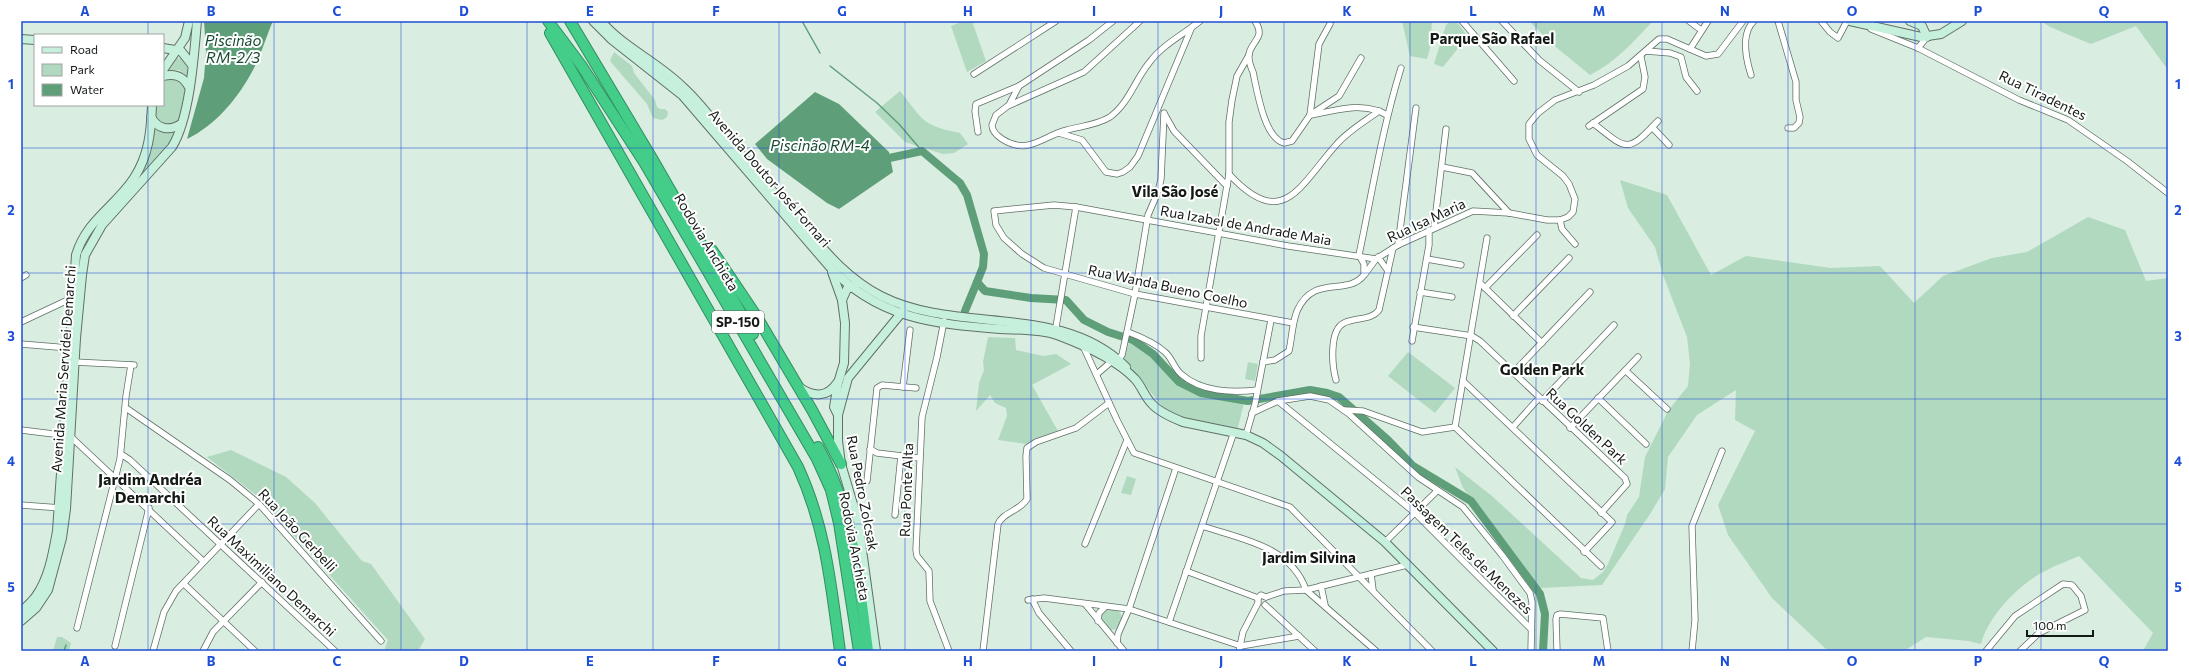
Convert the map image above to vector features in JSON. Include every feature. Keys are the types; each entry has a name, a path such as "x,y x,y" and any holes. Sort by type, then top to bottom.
{"highway":[{"name":"Rodovia Anchieta","path":"544,21 798,467 813,505 824,541 840,651"},
{"name":"Rodovia Anchieta","path":"548,21 581,65 644,162 817,459 831,490 839,523 859,651"},
{"name":"Rodovia Anchieta","path":"570,21 625,114 641,131 667,184 824,457 836,484 848,523 868,651"},
{"path":"667,184 757,317 834,448 841,464"}],"main road":[{"path":"164,69 186,35 189,21"},
{"name":"Avenida Maria Servidei Demarchi","path":"67,435 74,362 72,346 82,275 88,248 102,225 172,147 181,124 189,87 197,21"},
{"name":"Avenida Doutor José Fornari","path":"593,21 611,39 682,95 829,266 850,287 870,300 900,314 943,323 1055,331"},
{"name":"Avenida Doutor José Fornari","path":"601,21 684,87 834,262 861,284 882,296 907,307 1078,335 1116,360 1135,379 1152,404 1173,418 1197,426 1246,434 1263,443 1281,456 1385,542 1493,651"},
{"name":"Rua Tiradentes","path":"1850,21 1910,36 1927,37"},
{"path":"1910,21 1922,26 1927,37 1945,32 1962,21"},
{"path":"21,40 34,40"},
{"path":"164,48 177,50 186,56 192,65"},
{"path":"164,76 177,75 184,79 189,87"},
{"name":"Avenida Maria Servidei Demarchi","path":"21,621 36,608 50,584 61,547 72,346 72,298 76,255 82,240 94,221 124,190 139,170 149,144 152,106"},
{"path":"151,117 157,125 164,128 172,128 181,124"},
{"path":"829,266 842,300 845,323 844,363 838,383 834,407 838,415"},
{"path":"842,300 845,291 850,287 861,284"},
{"name":"Rua Pedro Zolcsak","path":"876,651 858,521 841,464 838,441 838,415 845,383 855,367 907,307"},
{"path":"1055,331 1084,348 1116,360"},
{"path":"844,363 849,367 855,367"},
{"path":"798,386 809,393 823,395 831,391 838,383"},
{"name":"Avenida Maria Servidei Demarchi","path":"21,612 35,598 46,575 63,508"}],"street":[{"path":"974,74 1056,21"},
{"path":"978,132 974,111 976,104 1019,86 1083,44 1113,21"},
{"path":"1140,21 1084,72 1010,105 993,120 994,131 1003,139 1017,146 1024,146 1040,142 1056,133 1098,123 1110,116 1130,95 1149,62 1162,49 1200,21"},
{"path":"1201,358 1201,336 1229,174 1229,122 1232,100 1237,76 1260,34 1259,27 1255,21"},
{"path":"1462,21 1514,81"},
{"path":"1502,21 1539,60 1579,92"},
{"path":"1689,21 1701,30"},
{"path":"1690,49 1708,21"},
{"path":"1575,244 1562,229 1560,220 1568,217 1574,208 1574,193 1563,176 1537,155 1529,139 1528,130 1533,119 1548,104 1579,92 1611,76 1641,57 1654,42 1663,38 1706,56 1718,54 1743,21"},
{"path":"1751,75 1745,53 1748,30 1754,21"},
{"path":"1778,21 1797,86 1796,100 1800,117 1799,123 1794,128 1788,128"},
{"path":"1822,21 1830,32 1838,38 1847,21"},
{"path":"1310,115 1319,44 1330,24"},
{"name":"Rua Tiradentes","path":"1863,25 1918,48 2020,100 2078,125 2168,193"},
{"path":"1056,133 1073,136 1082,140 1106,172 1117,174 1126,170 1134,162 1161,104 1191,28"},
{"path":"1918,48 1927,37"},
{"path":"1646,51 1670,53 1681,57 1686,77 1697,91"},
{"path":"1248,55 1259,100 1276,139 1284,143 1292,140 1310,115 1339,96 1360,58"},
{"path":"1641,57 1645,77 1643,89 1591,125 1620,145 1627,146 1637,142 1658,121"},
{"path":"1364,275 1364,264 1359,255 1381,155 1387,115 1401,68"},
{"path":"1010,105 1019,86"},
{"path":"1161,104 1164,113 1174,131 1227,186"},
{"path":"1310,115 1356,106 1368,107 1387,115"},
{"path":"1336,380 1333,360 1338,328 1344,323 1376,314 1382,304 1388,271 1396,246 1416,108"},
{"path":"1229,174 1250,192 1266,201 1279,202 1292,196 1303,186 1343,138 1379,111"},
{"path":"1097,374 1122,355 1125,344 1147,220 1158,192 1161,179 1164,113"},
{"path":"1652,127 1669,145"},
{"path":"1412,341 1413,327 1427,260 1442,167 1446,129"},
{"path":"1442,167 1472,172 1509,213"},
{"name":"Rua Izabel de Andrade Maia","path":"994,214 994,211 999,210 1054,205 1076,207 1288,246 1377,258"},
{"path":"1055,331 1058,305 1076,207"},
{"name":"Rua Isa Maria","path":"1377,258 1396,246 1473,211 1509,213 1547,220 1560,220"},
{"name":"Rua Wanda Bueno Coelho","path":"994,214 999,232 1013,246 1044,268 1135,294 1293,323"},
{"path":"1485,288 1537,234"},
{"path":"1455,428 1472,336 1487,238"},
{"path":"1263,362 1275,360 1289,351 1293,323 1302,302 1313,292 1329,286 1350,285 1357,282 1377,258 1388,271"},
{"path":"1513,316 1569,258"},
{"path":"1427,260 1461,265"},
{"path":"1480,284 1542,343"},
{"path":"1420,292 1452,297"},
{"path":"1513,373 1590,292"},
{"path":"21,322 72,298"},
{"path":"943,323 944,314"},
{"path":"1246,434 1255,404 1271,320"},
{"name":"Rua Ponte Alta","path":"943,323 938,357 924,406 919,458 916,550 917,556 929,572 930,601 950,651"},
{"path":"1513,427 1614,325"},
{"name":"Rua Golden Park","path":"1413,327 1472,336 1489,349 1570,428 1625,478 1627,484 1602,514"},
{"path":"903,387 910,330"},
{"path":"1127,333 1153,344 1166,353 1180,374 1193,382 1222,391 1257,392"},
{"path":"21,344 72,346"},
{"path":"1084,348 1134,453"},
{"path":"1570,428 1638,357"},
{"path":"74,362 133,365 121,454 77,628"},
{"path":"1626,371 1667,409"},
{"path":"1463,380 1612,522 1584,552"},
{"path":"867,481 876,388 882,384 916,388"},
{"path":"1252,413 1278,401 1317,396 1329,400 1347,410 1404,465 1437,491 1456,502 1468,512 1526,587 1532,602 1531,651"},
{"path":"1598,398 1646,444"},
{"name":"Passagem Teles de Menezes","path":"1278,401 1414,512 1531,629"},
{"path":"983,651 998,524 1003,516 1020,507 1026,499 1027,448 1036,442 1076,428 1109,403"},
{"name":"Rua João Gerbelli","path":"126,408 230,480 259,504 381,641"},
{"path":"1347,410 1363,411 1422,432 1455,428"},
{"path":"1455,428 1584,552 1601,566"},
{"path":"21,430 67,435 149,508 203,560"},
{"path":"1169,622 1234,432"},
{"path":"1085,544 1128,440"},
{"path":"870,449 876,453 919,458"},
{"path":"1692,651 1695,620 1692,526 1722,451"},
{"path":"1121,457 1134,453 1290,507 1432,651"},
{"name":"Rua Maximiliano Demarchi","path":"121,454 130,460 335,651"},
{"path":"895,515 901,456"},
{"path":"1117,644 1118,634 1129,609 1176,468"},
{"path":"1385,542 1437,491"},
{"path":"21,504 63,508"},
{"path":"153,651 167,604 203,560 259,504"},
{"path":"115,646 149,508"},
{"path":"1202,526 1277,552 1302,578 1306,590 1376,651"},
{"path":"1240,646 1246,627 1258,600 1263,595 1266,597 1284,591 1306,590 1408,565"},
{"path":"1186,572 1258,600 1260,605 1265,604 1315,651"},
{"path":"1371,574 1373,591"},
{"path":"203,651 213,632 262,582"},
{"path":"184,584 255,651"},
{"path":"1986,651 2015,616 2064,584 2072,585 2079,593 2086,608 2083,612 2039,633 2020,651"},
{"path":"1321,586 1325,606"},
{"path":"1265,604 1266,597"},
{"path":"1071,651 1030,600 1053,599 1086,605 1129,609 1240,646 1299,636"},
{"path":"1086,605 1105,630 1124,651"},
{"path":"1098,621 1099,613 1105,607"},
{"path":"1119,608 1123,613 1124,620"},
{"path":"1557,651 1556,619 1557,615 1560,614 1603,618 1608,651"},
{"path":"1105,630 1113,631 1121,627"}],"green space":[{"path":"964,21 972,21 986,61 967,72 951,26"},
{"path":"1402,21 1432,21 1430,48 1427,59 1410,56"},
{"path":"1450,21 1456,21 1466,34 1452,42 1459,47 1443,67 1434,64 1446,25"},
{"path":"1529,21 1653,21 1616,58 1590,75 1551,43"},
{"path":"2041,21 2168,21 2168,70 2136,26 2091,44 2050,27"},
{"path":"614,52 632,66 634,73 655,100 657,107 660,109 665,109 668,112 667,117 662,120 653,118 647,104 610,61"},
{"path":"177,58 184,59 187,65 187,76 179,70 169,70"},
{"path":"178,78 185,87 181,117 176,123 163,126 154,119 153,106 164,106 164,80"},
{"path":"900,91 924,120 938,127 960,133 968,144 954,153 943,154 905,142 875,112"},
{"path":"155,127 164,133 175,133 172,140 143,173 152,150"},
{"path":"1620,180 1667,195 1711,275 1746,256 1831,268 1880,266 1914,303 1943,276 1992,258 2027,252 2088,217 2125,230 2146,281 2168,278 2168,651 2143,651 2153,633 2079,556 2045,571 2015,592 1997,612 1985,633 1981,644 1968,641 1926,637 1904,651 1832,651 1826,649 1772,598 1728,535 1718,505 1755,431 1735,420 1736,390 1697,415 1668,457 1665,489 1602,585 1540,588 1463,488 1455,467 1492,496 1581,578 1593,580 1603,572 1608,564 1625,524 1627,515 1639,497 1645,457 1668,411 1688,386 1690,364 1687,337 1663,275 1655,247 1628,208"},
{"path":"988,337 1015,338 1016,350 1043,356 1056,354 1071,364 1032,385 1059,433 1026,444 998,440 1007,416 1006,408 995,403 990,395 976,411 979,383 984,370 983,362"},
{"path":"1130,341 1152,356 1179,384 1190,390 1244,403 1237,431 1179,418 1163,408 1139,377 1125,364 1123,358"},
{"path":"1408,352 1455,388 1435,413 1388,376"},
{"path":"1248,362 1258,364 1255,381 1245,379"},
{"path":"231,450 286,477 315,503 362,561 371,564 425,639 418,651 384,651 388,640 261,499 207,457"},
{"path":"1127,476 1136,479 1131,495 1121,493"},
{"path":"1111,608 1115,609 1121,615 1121,623 1115,629 1111,630 1107,629 1101,623 1100,619 1101,615 1107,609"},
{"path":"57,637 62,637 71,643 69,651 53,651"}],"water":[{"name":"Piscinão RM-2/3","path":"204,21 273,21 256,64 240,91 217,118 198,133 187,139 204,78 206,52"},
{"name":"Piscinão RM-4","path":"815,92 839,104 889,152 893,172 839,209 827,203 767,159 755,144"}],"waterway":[{"path":"802,21 820,53"},
{"path":"830,66 877,103 899,124 922,151"},
{"path":"880,160 922,151 960,183 967,195 984,254 983,267 977,282 985,291 1031,298 1066,300 1084,320 1108,332 1133,340 1153,354 1179,382 1201,393 1248,401 1310,390 1339,397 1388,440 1413,466 1471,501 1540,594 1545,614 1543,651"},
{"path":"965,311 977,282"},
{"path":"64,651 66,645"}],"district":[{"name":"Parque São Rafael","path":"1492,38"},
{"name":"Vila São José","path":"1175,191"},
{"name":"Golden Park","path":"1542,369"},
{"name":"Jardim Andréa Demarchi","path":"150,487"},
{"name":"Jardim Silvina","path":"1309,557"}]}
